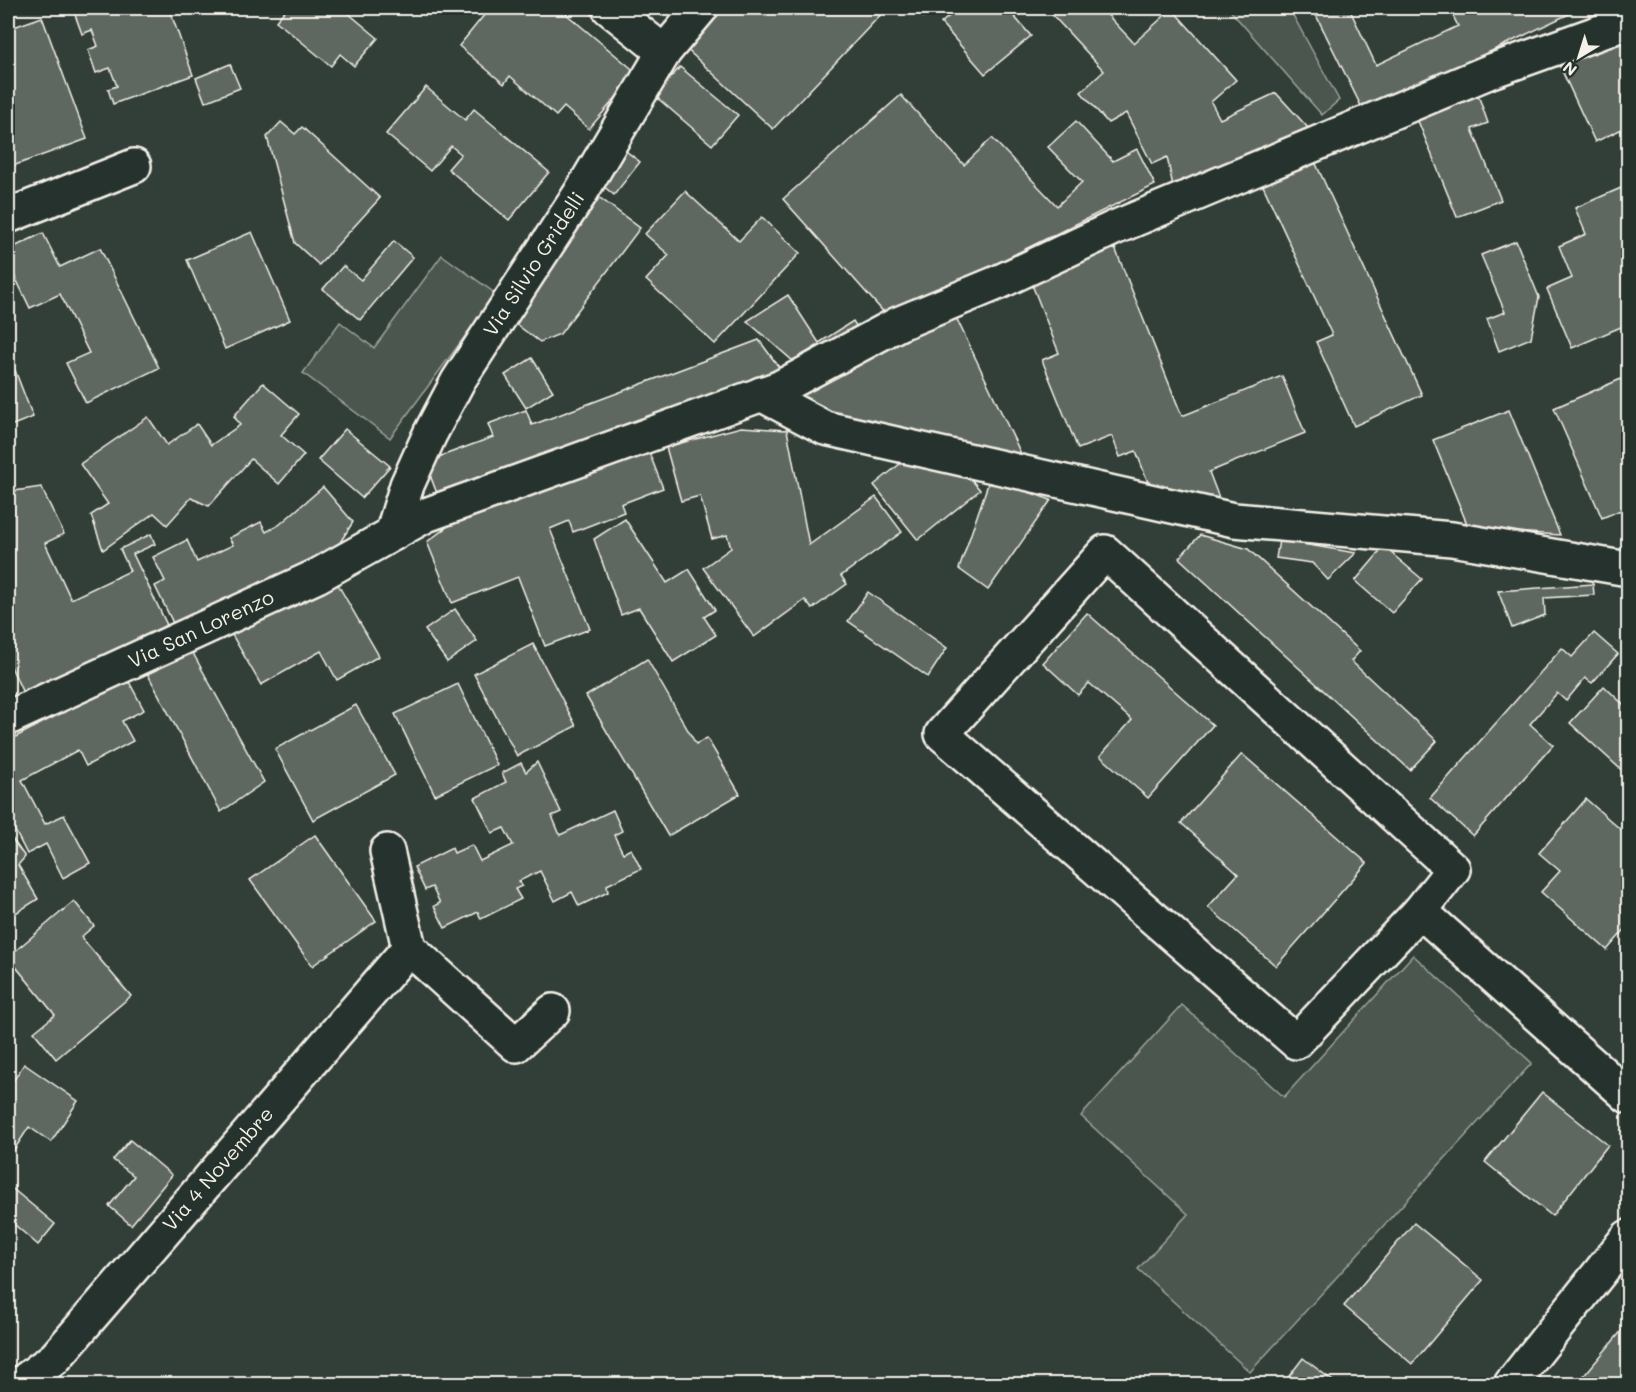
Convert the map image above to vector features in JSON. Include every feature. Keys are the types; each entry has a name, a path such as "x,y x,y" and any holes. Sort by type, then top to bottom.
{"street":[{"path":"609,8 664,52"},
{"name":"Via Silvio Gridelli","path":"392,534 407,485 430,434 458,381 580,194 664,52 701,8"},
{"name":"Via San Lorenzo","path":"8,718 316,576 426,515 779,388 898,324 997,284 1114,228 1491,71 1629,22"},
{"path":"8,216 135,166"},
{"path":"761,394 825,428 1233,520 1452,538 1629,569"},
{"path":"1105,552 1453,868 1420,911 1296,1042 942,734 1105,552"},
{"path":"387,851 409,948 516,1045 553,1011"},
{"path":"1420,911 1629,1096"},
{"name":"Via 4 Novembre","path":"20,1384 55,1358 409,948"},
{"path":"1511,1384 1629,1237"}],"shaded area":[{"path":"1228,8 1289,8 1339,100 1322,115"},
{"path":"442,255 496,294 390,438 303,373 340,322 374,348"},
{"path":"1413,955 1532,1063 1250,1372 1138,1269 1188,1214 1081,1116 1182,1005 1284,1097"}],"building":[{"path":"81,8 169,8 193,75 113,104 108,89 117,86 110,68 96,73 88,50 98,46 92,30 82,34 74,12 82,10"},
{"path":"287,8 342,8 378,38 354,66 340,54 331,66 276,21"},
{"path":"477,8 559,8 637,73 589,129 564,107 556,116 510,76 504,84 459,46 485,14"},
{"path":"715,8 887,8 773,129 681,44"},
{"path":"915,8 933,8 923,17"},
{"path":"959,8 1007,8 1031,36 985,74 941,23"},
{"path":"1046,8 1101,8 1134,43 1172,9 1236,80 1211,102 1220,119 1276,93 1311,131 1175,196 1167,157 1152,164 1126,113 1108,123 1081,92 1104,71"},
{"path":"1326,8 1349,8 1376,65 1458,26 1449,8 1574,8 1575,11 1364,112 1315,13"},
{"path":"42,17 87,139 10,167 8,159 8,29"},
{"path":"1628,28 1628,132 1626,127 1595,142 1557,60"},
{"path":"230,64 240,88 205,102 196,78"},
{"path":"680,67 738,115 712,145 655,96"},
{"path":"426,87 465,120 474,109 549,172 509,220 448,169 461,154 451,146 430,171 386,134"},
{"path":"1477,92 1488,123 1472,129 1501,200 1457,217 1416,116"},
{"path":"901,95 964,165 992,138 1057,206 1082,182 1048,147 1076,121 1113,161 1137,149 1155,185 888,317 783,199"},
{"path":"281,122 295,134 302,127 380,198 319,265 295,243 267,137"},
{"path":"622,148 640,162 614,195 596,180"},
{"path":"1311,153 1422,395 1354,426 1316,342 1332,335 1259,177"},
{"path":"1628,185 1628,324 1572,348 1547,289 1572,278 1559,246 1586,234 1575,208"},
{"path":"685,191 739,241 762,217 800,253 715,344 646,280 669,255 645,234"},
{"path":"596,195 640,228 560,334 540,342 505,316"},
{"path":"252,232 290,320 225,349 187,260"},
{"path":"43,233 60,267 100,248 159,368 86,403 66,363 89,353 60,294 30,308 8,262 8,250"},
{"path":"394,241 413,257 360,320 323,289 343,266 361,280"},
{"path":"1516,241 1539,297 1531,338 1499,351 1487,319 1505,312 1481,255"},
{"path":"1115,248 1182,416 1282,376 1305,433 1209,472 1219,498 1151,490 1136,451 1120,457 1112,436 1078,449 1042,360 1059,353 1031,282"},
{"path":"788,295 819,343 853,321 859,330 824,353 817,346 793,361 747,321"},
{"path":"954,313 1023,458 811,413 799,386"},
{"path":"759,340 784,374 441,504 425,462 493,437 488,424 526,410 532,425"},
{"path":"8,352 33,417 8,427"},
{"path":"532,358 553,391 526,408 505,375"},
{"path":"1628,376 1628,507 1602,518 1554,408"},
{"path":"263,383 299,414 281,435 304,455 279,484 251,459 209,506 191,498 167,525 154,513 103,550 91,515 108,504 80,464 148,417 167,445 197,424 211,445 240,425 234,416"},
{"path":"1509,410 1560,535 1469,529 1433,440"},
{"path":"741,427 787,430 809,545 876,497 902,532 841,576 847,584 812,609 805,600 754,637 703,568 731,548 727,535 712,539 700,496 681,501 666,447"},
{"path":"345,429 390,466 362,498 318,460"},
{"path":"645,442 663,488 621,504 624,512 573,532 569,521 550,529 590,629 545,646 518,577 452,603 427,542 468,511"},
{"path":"901,463 966,473 980,490 918,540 874,485"},
{"path":"990,478 1051,500 988,590 959,569"},
{"path":"41,487 64,534 45,543 71,599 130,571 120,549 151,534 155,544 133,554 167,625 23,693 8,660 8,492"},
{"path":"323,487 353,522 332,555 176,629 155,586 165,581 153,557 187,540 197,562 233,545 229,538 261,522 266,532 279,525"},
{"path":"625,519 667,583 689,569 715,610 704,617 716,635 673,662 639,608 621,615 594,539"},
{"path":"1200,535 1248,549 1360,651 1351,661 1437,741 1410,770 1179,558"},
{"path":"1279,540 1356,553 1328,580 1312,563 1276,558"},
{"path":"1384,547 1422,579 1392,613 1355,581"},
{"path":"333,576 379,656 337,680 321,651 261,685 231,633"},
{"path":"1593,584 1594,595 1544,598 1545,615 1512,628 1498,591"},
{"path":"868,592 947,648 928,677 848,621"},
{"path":"455,609 477,641 447,662 425,630"},
{"path":"1087,613 1213,725 1148,798 1100,756 1132,720 1089,683 1078,695 1043,663"},
{"path":"1594,633 1618,654 1592,683 1585,678 1566,701 1557,693 1530,724 1553,745 1473,836 1430,798 1562,648 1572,657"},
{"path":"533,644 576,726 517,756 474,674"},
{"path":"189,646 264,782 221,812 144,667"},
{"path":"647,659 696,744 707,738 740,794 668,836 586,696"},
{"path":"127,678 144,710 122,721 133,741 86,766 78,750 22,780 45,824 64,815 90,863 63,878 46,844 27,854 8,817 8,741"},
{"path":"458,684 497,765 435,795 395,714"},
{"path":"1604,686 1628,709 1628,776 1570,723"},
{"path":"356,705 395,775 313,820 275,749"},
{"path":"1242,754 1367,863 1276,966 1208,907 1238,874 1181,823"},
{"path":"537,762 561,812 552,816 560,835 613,810 622,831 614,835 623,853 631,849 641,869 607,885 608,892 579,906 572,892 555,901 540,871 519,881 522,886 515,889 521,899 481,919 478,912 445,928 434,906 440,903 432,887 425,890 414,867 452,848 454,853 472,845 480,861 513,845 504,828 492,833 475,798 506,782 502,773 521,763 526,772"},
{"path":"1586,799 1628,836 1628,926 1607,950 1541,892 1560,871 1539,853"},
{"path":"8,833 25,857 18,865 38,899 8,918"},
{"path":"315,835 376,921 312,966 250,880"},
{"path":"74,901 94,926 81,937 131,996 56,1059 34,1032 55,1015 8,957"},
{"path":"24,1064 78,1101 51,1142 29,1127 8,1159 8,1089"},
{"path":"1542,1092 1608,1145 1552,1216 1485,1162"},
{"path":"130,1140 172,1175 131,1225 109,1206 134,1176 113,1160"},
{"path":"8,1185 55,1224 38,1245 8,1219"},
{"path":"1414,1223 1483,1280 1412,1364 1344,1306"},
{"path":"1628,1323 1628,1384 1577,1384"},
{"path":"1303,1358 1337,1384 1283,1384"}]}
